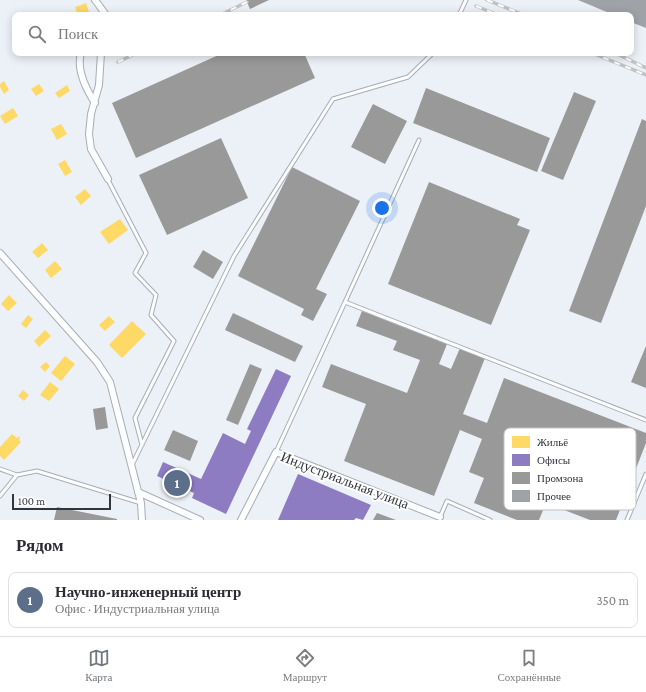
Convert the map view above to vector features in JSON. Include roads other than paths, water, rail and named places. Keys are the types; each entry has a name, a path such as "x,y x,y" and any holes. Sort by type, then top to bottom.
{"street":[{"path":"95,0 104,12"},
{"path":"81,56 80,63 84,83 95,103"},
{"path":"101,56 99,85 90,120 89,134 90,144 108,179"},
{"path":"0,253 97,362 110,382 141,503 142,520"},
{"name":"Индустриальная улица","path":"241,520 276,452 440,517"},
{"path":"138,492 200,520"}],"lane":[{"path":"460,12 466,0"},
{"path":"132,466 234,256 333,99 408,77 430,56"},
{"path":"276,452 419,140"},
{"path":"108,179 146,253 135,272 156,295 151,315 174,341 135,418 142,445"},
{"path":"345,302 646,420"},
{"path":"0,470 17,475 36,471 141,503"},
{"path":"636,498 646,474"},
{"path":"0,496 17,475"},
{"path":"440,517 447,501 490,520"},
{"path":"627,520 631,510"}],"railway":[{"path":"487,0 517,12"},
{"path":"226,12 247,2"},
{"path":"476,6 491,12"},
{"path":"118,62 131,56"},
{"path":"599,56 646,75"},
{"path":"621,56 646,68"}],"place":[{"name":"Научно-инженерный центр","path":"177,483"}]}
